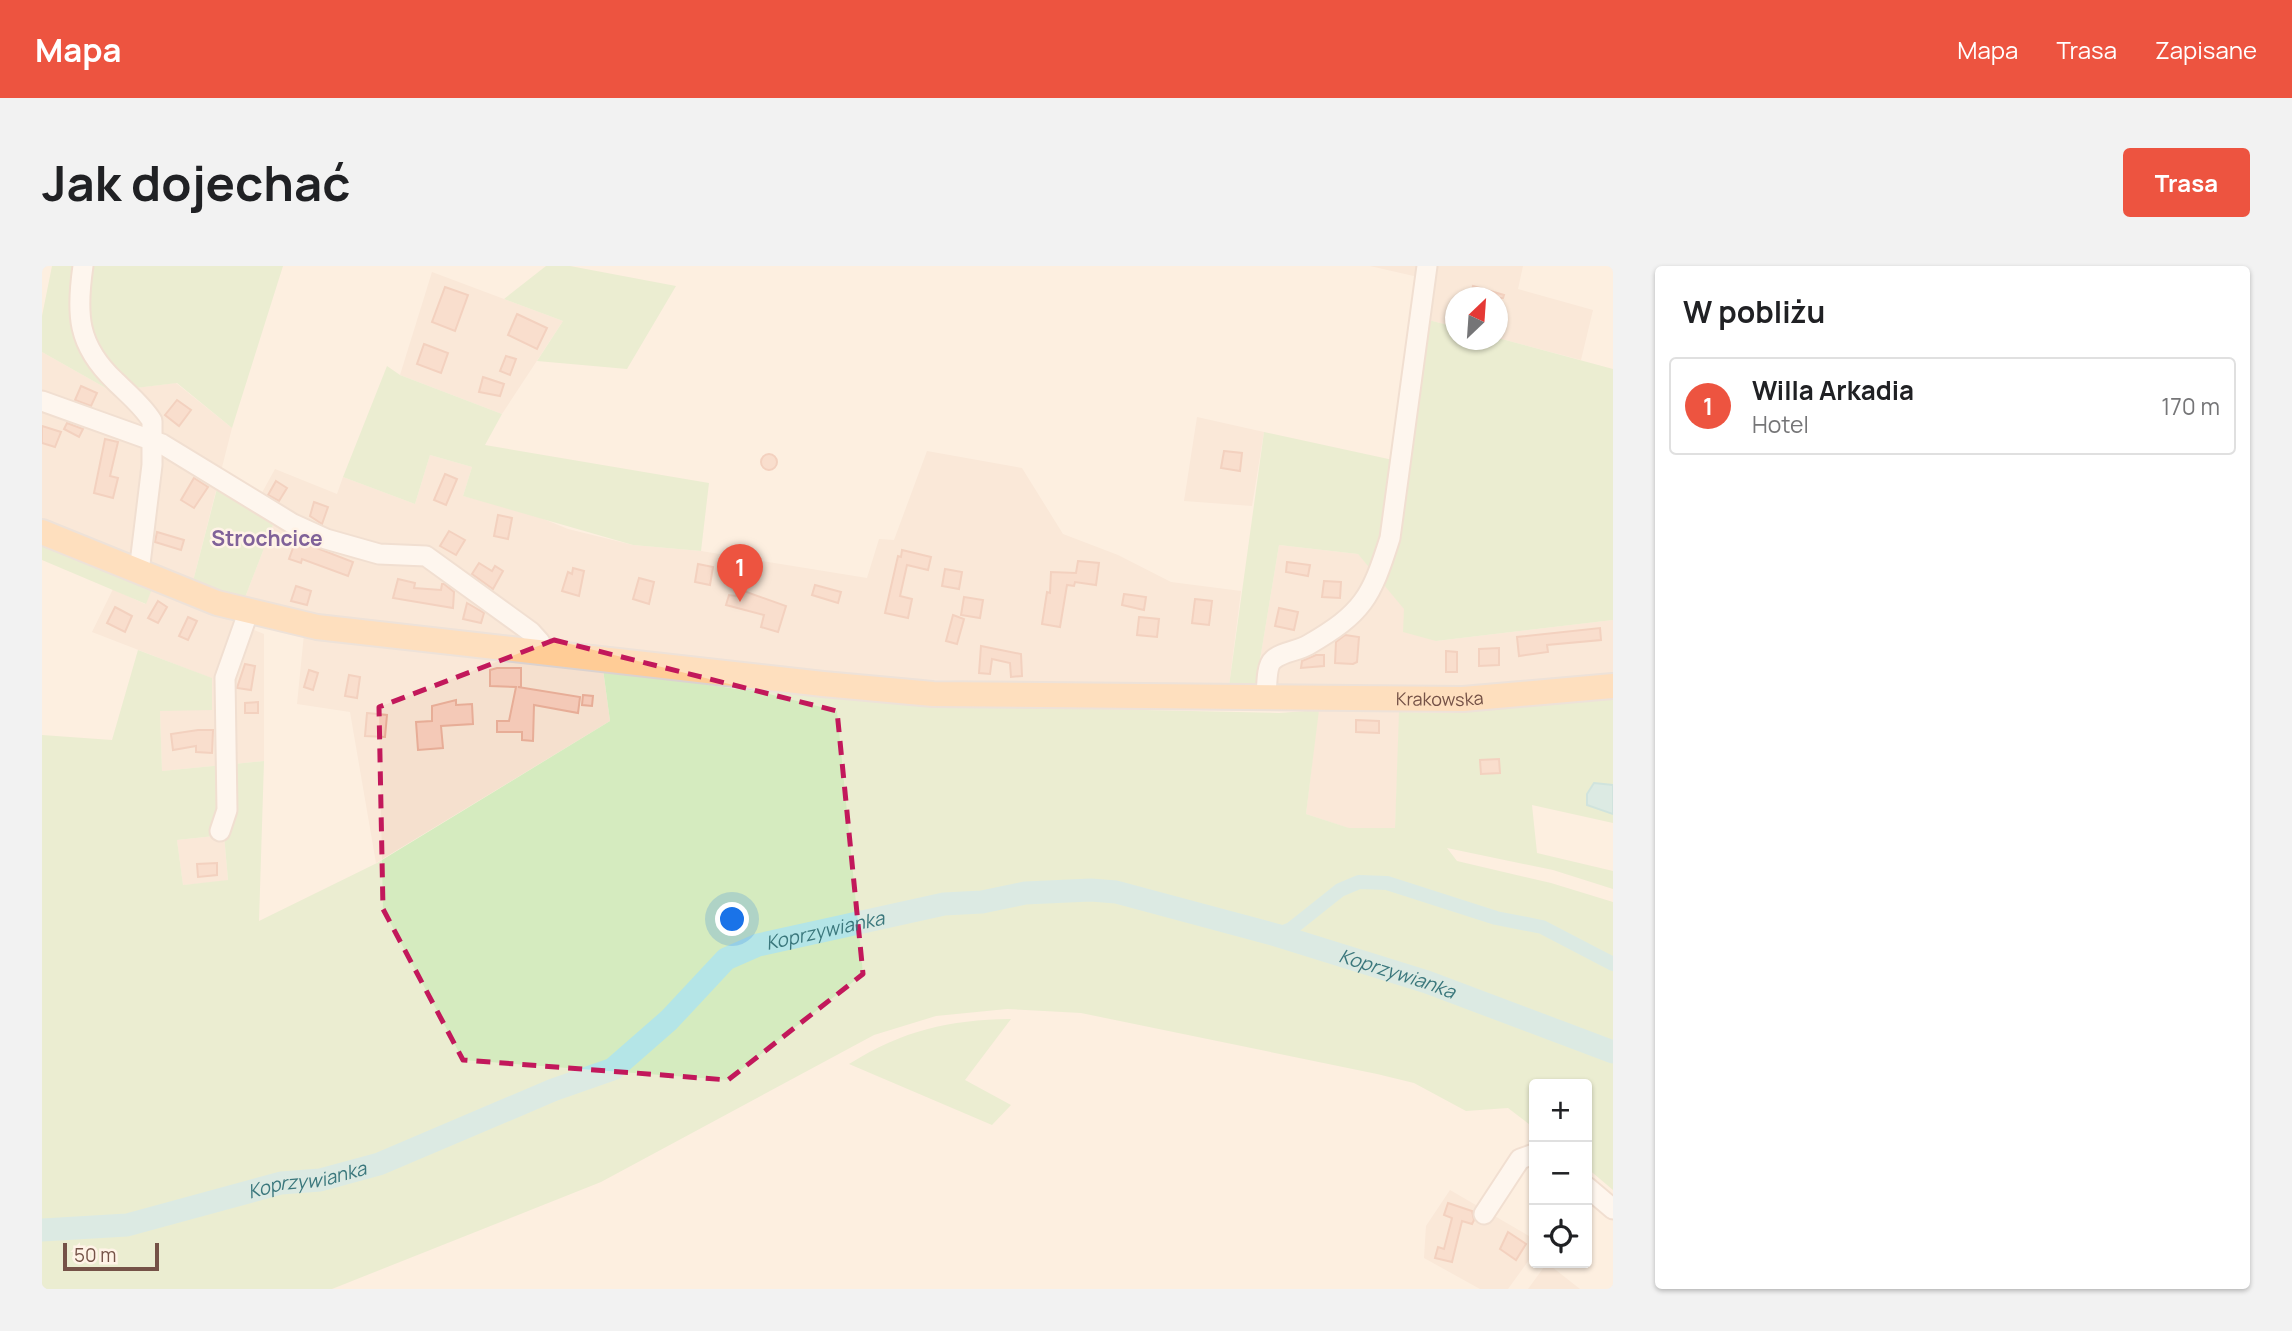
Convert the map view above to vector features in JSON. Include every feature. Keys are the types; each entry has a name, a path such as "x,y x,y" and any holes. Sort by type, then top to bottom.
{"main road":[{"name":"Krakowska","path":"42,532 139,572 248,612 317,627 541,654 933,694 1463,699 1613,686"}],"street":[{"path":"83,266 78,308 90,351 102,369 149,416 153,440 139,572"},
{"path":"1266,697 1270,664 1274,659 1302,648 1343,625 1363,604 1377,580 1390,538 1427,266"},
{"path":"42,401 153,440 305,530 368,552 416,554 431,558 479,597 531,632 540,642 541,654"},
{"path":"220,831 227,810 225,678 248,612"},
{"path":"1484,1214 1520,1159 1529,1156"},
{"path":"1592,1191 1613,1209"}],"highlighted area":[{"path":"554,640 837,711 863,974 728,1080 463,1060 383,909 379,707"}],"shaded area":[{"path":"1370,266 1523,266 1518,289 1593,310 1581,360 1508,341 1508,287 1445,287 1445,324 1425,319 1418,277"},
{"path":"432,272 563,321 502,414 400,375"},
{"path":"42,352 111,391 176,383 232,428 192,585 42,518"},
{"path":"1197,417 1264,432 1252,506 1184,501"},
{"path":"927,451 1022,468 1063,534 1118,555 1171,582 1241,591 1229,686 893,679 666,656 603,669 610,721 376,863 350,712 297,704 306,614 244,600 273,525 252,511 275,469 337,494 343,477 415,504 430,455 472,467 463,496 529,513 568,529 633,545 701,551 867,578 879,539 894,540"},
{"path":"1279,545 1358,554 1436,641 1613,620 1613,675 1462,689 1401,688 1395,829 1348,828 1306,814 1321,686 1256,684"},
{"path":"113,589 145,604 152,589 264,634 264,761 162,771 160,711 211,678 92,632"},
{"path":"224,835 228,881 183,885 177,840"},
{"path":"1450,1190 1529,1236 1529,1260 1508,1289 1480,1289 1424,1258 1426,1226"},
{"path":"1543,1268 1553,1268 1580,1289 1528,1289"}],"green space":[{"path":"52,266 283,266 232,428 177,383 111,391 42,352 42,316"},
{"path":"546,266 570,266 676,286 627,369 537,361 563,321 504,299"},
{"path":"1425,319 1445,324 1445,350 1508,350 1508,341 1613,369 1613,620 1436,641 1403,632 1404,609 1384,585 1393,547"},
{"path":"387,366 400,375 502,414 485,445 709,483 701,551 633,545 463,496 472,467 430,455 415,504 343,477"},
{"path":"1264,432 1393,460 1383,532 1373,572 1358,554 1279,545 1256,684 1229,686"},
{"path":"221,473 259,498 252,511 273,525 244,600 192,585"},
{"path":"42,544 152,589 146,604 42,560"},
{"path":"138,650 212,678 212,710 160,711 162,771 264,761 259,921 377,863 610,721 603,669 737,689 915,705 1279,713 1319,710 1306,814 1349,828 1395,828 1399,712 1452,713 1613,698 1613,823 1532,805 1537,853 1613,871 1613,889 1553,870 1447,848 1457,861 1551,883 1613,902 1613,1190 1592,1172 1592,1079 1529,1079 1529,1124 1508,1108 1466,1111 1414,1083 1377,1074 1081,1013 1007,1009 936,1016 874,1035 601,1182 332,1289 42,1289 42,735 112,740","holes":["224,835 228,880 183,885 177,840"]},
{"path":"1011,1019 965,1080 1011,1105 992,1125 849,1064 889,1043 927,1029 967,1022"}],"water":[{"path":"1594,783 1613,785 1613,814 1587,805 1587,794"}],"building":[{"path":"445,287 468,295 455,331 432,322"},
{"path":"517,314 547,328 537,349 508,335"},
{"path":"424,344 448,353 441,373 417,364"},
{"path":"506,356 516,359 510,375 500,371"},
{"path":"483,377 504,384 500,396 479,392"},
{"path":"81,386 97,393 91,406 75,400"},
{"path":"177,400 191,410 179,426 165,415"},
{"path":"67,423 83,429 79,437 64,429"},
{"path":"42,426 61,432 55,447 42,443"},
{"path":"105,439 118,442 110,476 118,478 113,498 94,493"},
{"path":"1224,451 1242,453 1240,471 1221,468"},
{"path":"769,454 777,462 769,470 761,462"},
{"path":"445,474 457,479 446,505 434,500"},
{"path":"194,478 208,487 194,508 181,500"},
{"path":"276,481 287,488 279,501 268,495"},
{"path":"314,502 328,507 322,524 310,516"},
{"path":"498,515 512,518 508,539 494,536"},
{"path":"449,531 465,540 456,555 440,546"},
{"path":"157,532 184,540 181,550 155,542"},
{"path":"296,540 353,562 348,576 302,559 301,563 289,559"},
{"path":"902,550 931,557 928,570 907,565 900,596 912,599 908,618 885,613 898,556 901,557"},
{"path":"1078,561 1099,563 1096,585 1075,582 1074,586 1067,585 1060,627 1042,624 1047,592 1050,593 1051,572 1076,573"},
{"path":"1287,562 1310,565 1308,576 1286,572"},
{"path":"479,563 492,571 495,566 503,571 493,589 472,574"},
{"path":"698,564 713,567 710,585 695,582"},
{"path":"573,568 584,571 579,596 562,591 568,572 572,574"},
{"path":"945,569 962,572 959,589 942,586"},
{"path":"639,578 654,582 649,604 633,599"},
{"path":"398,579 415,583 414,588 441,590 444,584 454,592 453,608 393,598"},
{"path":"1324,581 1341,582 1340,598 1322,597"},
{"path":"815,585 841,592 838,603 812,595"},
{"path":"296,586 311,591 307,605 291,601"},
{"path":"738,589 786,606 778,632 761,627 764,615 726,605 729,595 736,596"},
{"path":"1124,594 1146,597 1144,610 1122,605"},
{"path":"964,597 983,600 980,618 961,615"},
{"path":"1195,599 1212,601 1209,625 1192,623"},
{"path":"158,601 167,607 158,623 148,618"},
{"path":"467,603 484,613 481,623 463,619"},
{"path":"115,607 132,616 125,632 107,623"},
{"path":"1279,608 1298,612 1294,630 1275,626"},
{"path":"953,615 964,619 957,644 946,641"},
{"path":"188,617 197,621 188,640 179,636"},
{"path":"1139,617 1159,619 1157,637 1137,635"},
{"path":"1600,628 1601,640 1547,645 1548,652 1519,656 1517,637"},
{"path":"1345,635 1359,637 1357,662 1353,664 1335,663 1336,642"},
{"path":"981,646 1021,654 1022,676 1011,677 1010,663 992,659 990,674 979,673"},
{"path":"1499,648 1499,665 1479,666 1479,649"},
{"path":"1446,651 1457,652 1457,672 1446,672"},
{"path":"1316,655 1324,655 1324,666 1301,668 1302,661"},
{"path":"245,664 255,666 251,690 237,688"},
{"path":"521,668 521,687 518,687 580,697 578,713 534,705 533,741 522,740 522,732 497,732 497,721 509,721 516,687 490,686 490,670"},
{"path":"309,670 318,673 313,690 304,687"},
{"path":"349,675 360,677 357,698 345,696"},
{"path":"583,695 593,696 592,706 582,705"},
{"path":"456,700 456,705 472,704 473,724 441,726 443,748 418,750 416,722 432,721 432,706"},
{"path":"258,702 258,713 245,713 245,703"},
{"path":"367,713 387,715 385,737 365,736"},
{"path":"1356,720 1379,721 1379,733 1356,732"},
{"path":"213,730 212,753 196,752 196,746 173,750 171,734"},
{"path":"1499,759 1500,773 1481,774 1480,760"},
{"path":"217,863 217,875 198,877 197,864"},
{"path":"1448,1203 1472,1211 1474,1220 1472,1224 1462,1221 1452,1262 1435,1258 1438,1247 1444,1249 1452,1218 1444,1215"},
{"path":"1508,1232 1526,1244 1516,1260 1500,1249"}],"waterway":[{"path":"1276,935 1291,929 1340,890 1359,882 1387,883 1496,918 1542,927 1613,964"},
{"name":"Koprzywianka","path":"42,1230 127,1225 281,1183 320,1180 379,1164 553,1090 613,1069 669,1020 726,959 758,945 944,904 982,902 1025,893 1091,890 1116,892 1276,935 1427,982 1613,1052"}],"place":[{"name":"Willa Arkadia","path":"740,602"}],"district":[{"name":"Strochcice","path":"267,538"}]}
